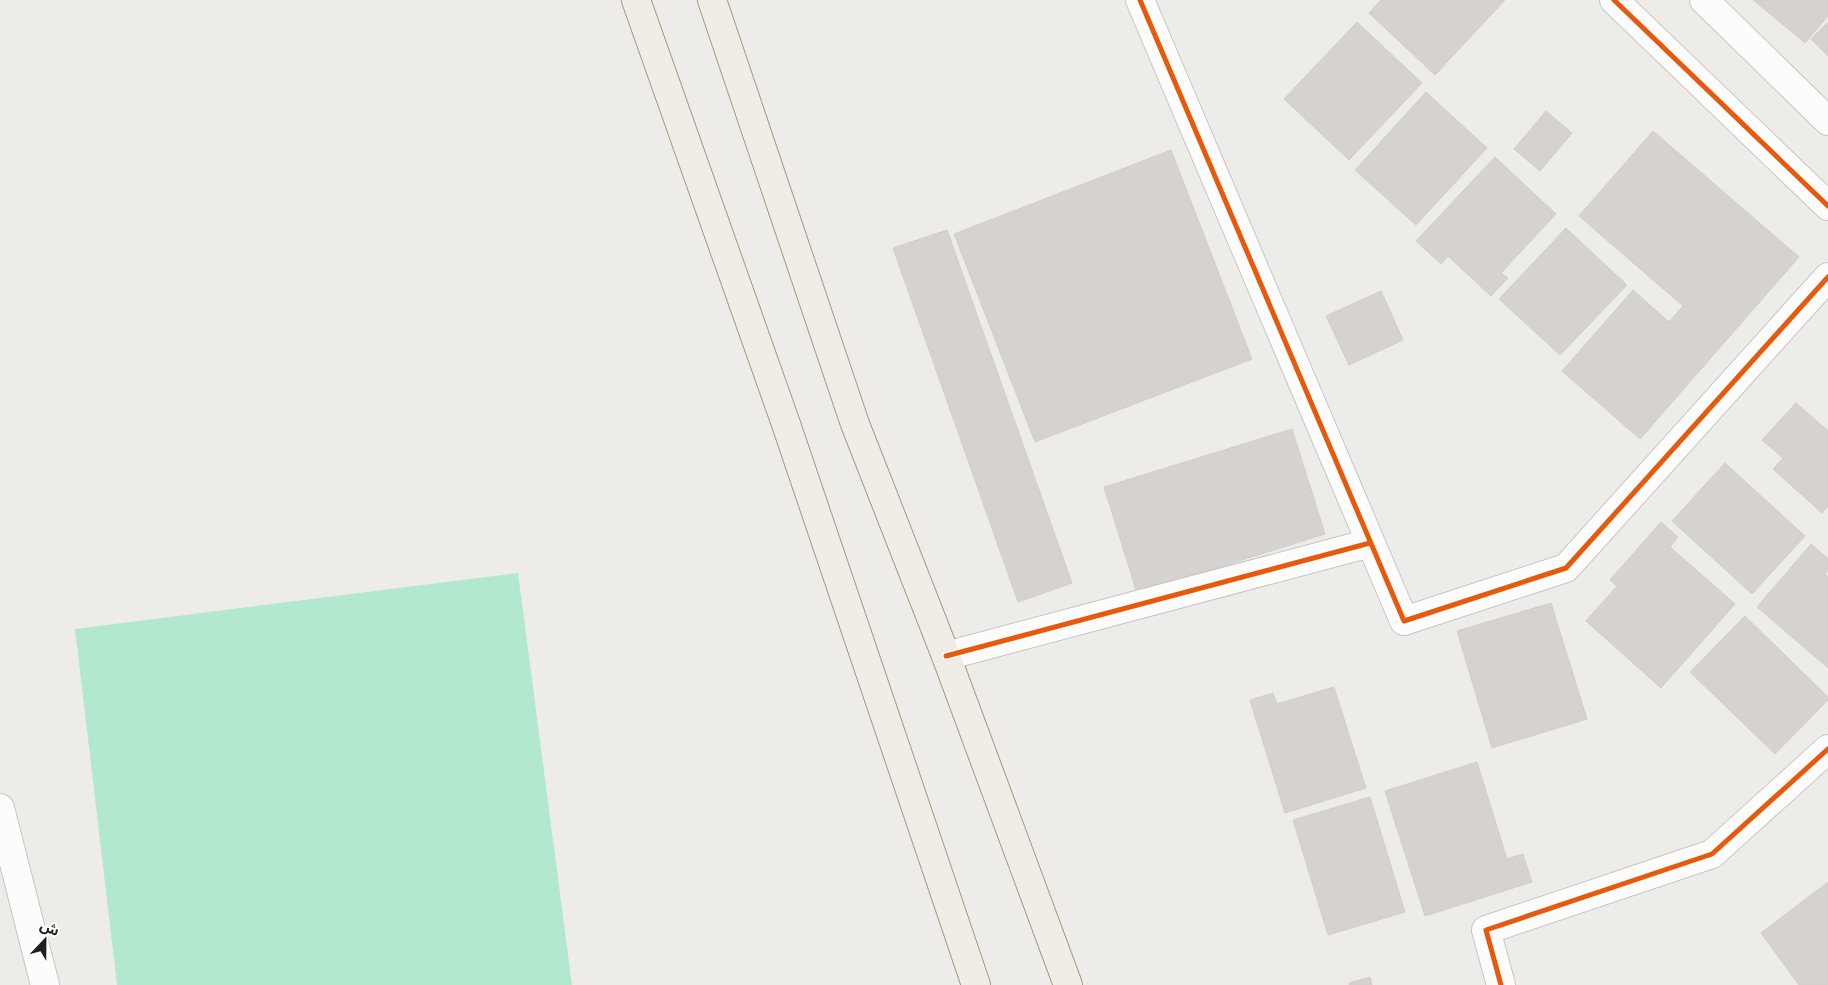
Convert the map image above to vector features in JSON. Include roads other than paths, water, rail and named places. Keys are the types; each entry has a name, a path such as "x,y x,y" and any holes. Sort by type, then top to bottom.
{"main road":[{"path":"636,0 790,433 976,985"},
{"path":"712,0 855,424 946,656 1068,985"}],"street":[{"path":"1140,0 1404,621 1566,568 1828,277"},
{"path":"1614,0 1828,206"},
{"path":"1704,0 1828,120"},
{"path":"946,656 1370,543"},
{"path":"1501,985 1486,930 1712,854 1828,750"},
{"path":"0,808 45,985"}]}
